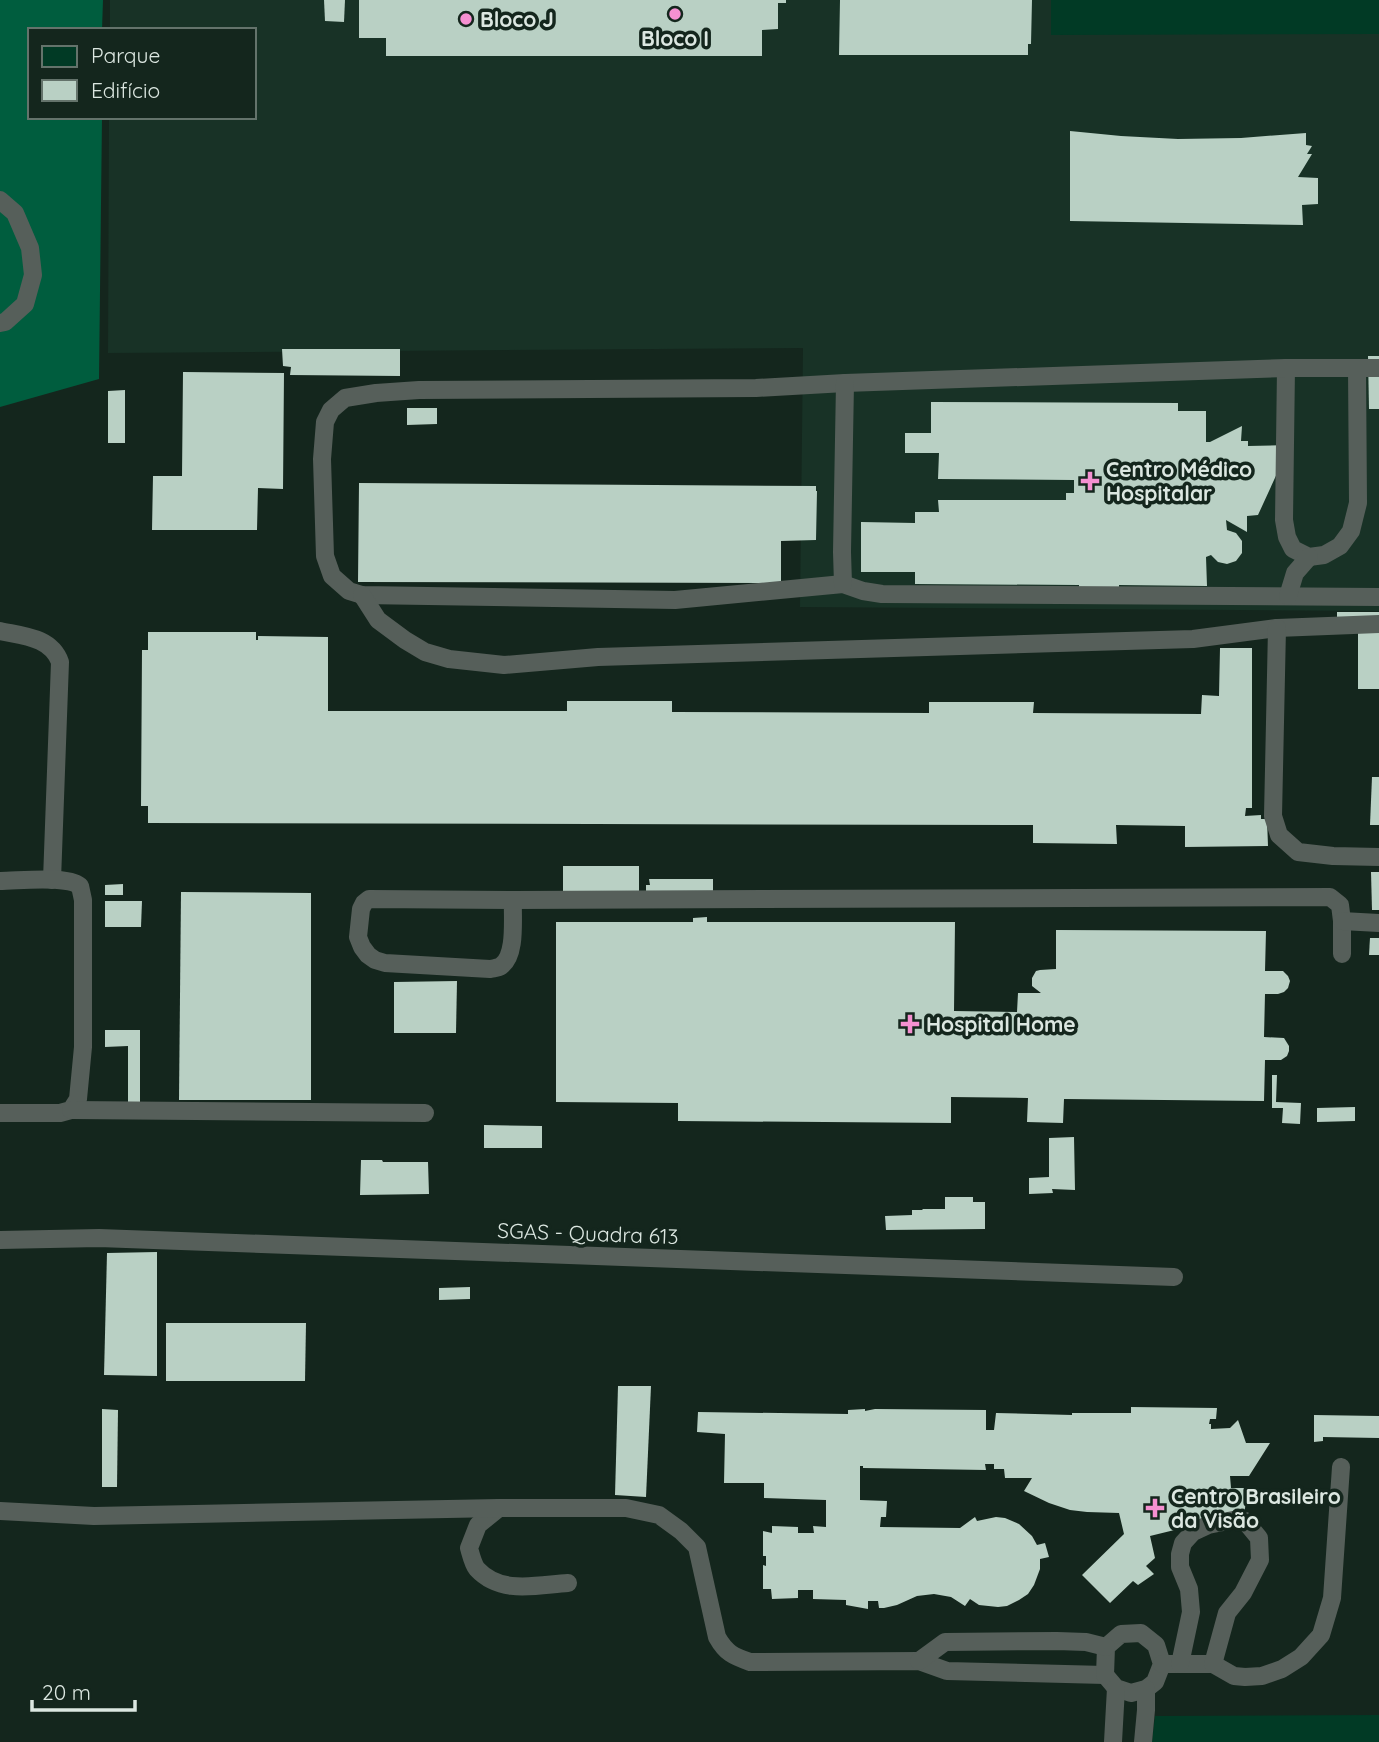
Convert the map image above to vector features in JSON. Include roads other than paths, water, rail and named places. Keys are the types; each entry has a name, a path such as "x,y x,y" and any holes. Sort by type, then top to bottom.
{"lane":[{"path":"0,200 15,213 30,248 33,275 25,304 5,322 0,323"},
{"path":"1286,368 1284,520 1287,537 1293,549 1309,557 1324,555 1340,546 1351,531 1358,503 1357,368"},
{"path":"1379,368 1286,368 756,388 419,390 376,393 345,398 331,410 326,422 323,460 326,555 332,576 349,591 362,595 674,600 843,584 882,594 1379,597"},
{"path":"843,584 845,383"},
{"path":"1288,596 1295,573 1309,557"},
{"path":"362,595 378,620 425,652 449,659 504,665 598,657 1193,639 1277,628 1379,624"},
{"path":"1277,628 1273,816 1279,835 1298,852 1379,857"},
{"path":"0,631 50,646 57,653 60,662 52,880"},
{"path":"0,881 52,880 75,883 80,886 82,892 83,1047 78,1099 71,1110"},
{"path":"513,900 509,956 501,966 490,969 385,963 369,956 358,937 361,909 369,899 1330,897 1340,905 1342,954"},
{"path":"1342,921 1379,923"},
{"path":"0,1114 60,1113 71,1110 425,1113"},
{"name":"SGAS - Quadra 613","path":"0,1240 99,1237 1174,1277"},
{"path":"1171,1664 1213,1664 1234,1676 1262,1676 1282,1669 1301,1657 1321,1635 1332,1598 1341,1466"},
{"path":"499,1508 478,1525 468,1548 475,1567 496,1583 510,1587 568,1583"},
{"path":"0,1511 94,1516 626,1508 659,1515 698,1547 717,1637 733,1656 750,1662 919,1661 947,1671 1110,1682 1131,1693 1146,1689 1171,1664 1191,1612 1189,1589 1180,1567 1183,1543 1193,1532 1215,1523 1238,1519 1245,1521 1259,1538 1260,1560 1243,1593 1227,1613 1213,1664"},
{"path":"1106,1647 1121,1634 1141,1633 1156,1645 1171,1664"},
{"path":"919,1661 945,1642 1057,1641 1086,1642 1106,1647"},
{"path":"1106,1647 1113,1742"},
{"path":"1143,1742 1146,1689"}],"place":[{"name":"Bloco I","path":"675,14"},
{"name":"Bloco J","path":"466,19"},
{"name":"Centro Médico Hospitalar","path":"1090,481"},
{"name":"Hospital Home","path":"910,1024"},
{"name":"Centro Brasileiro da Visão","path":"1155,1508"}]}
